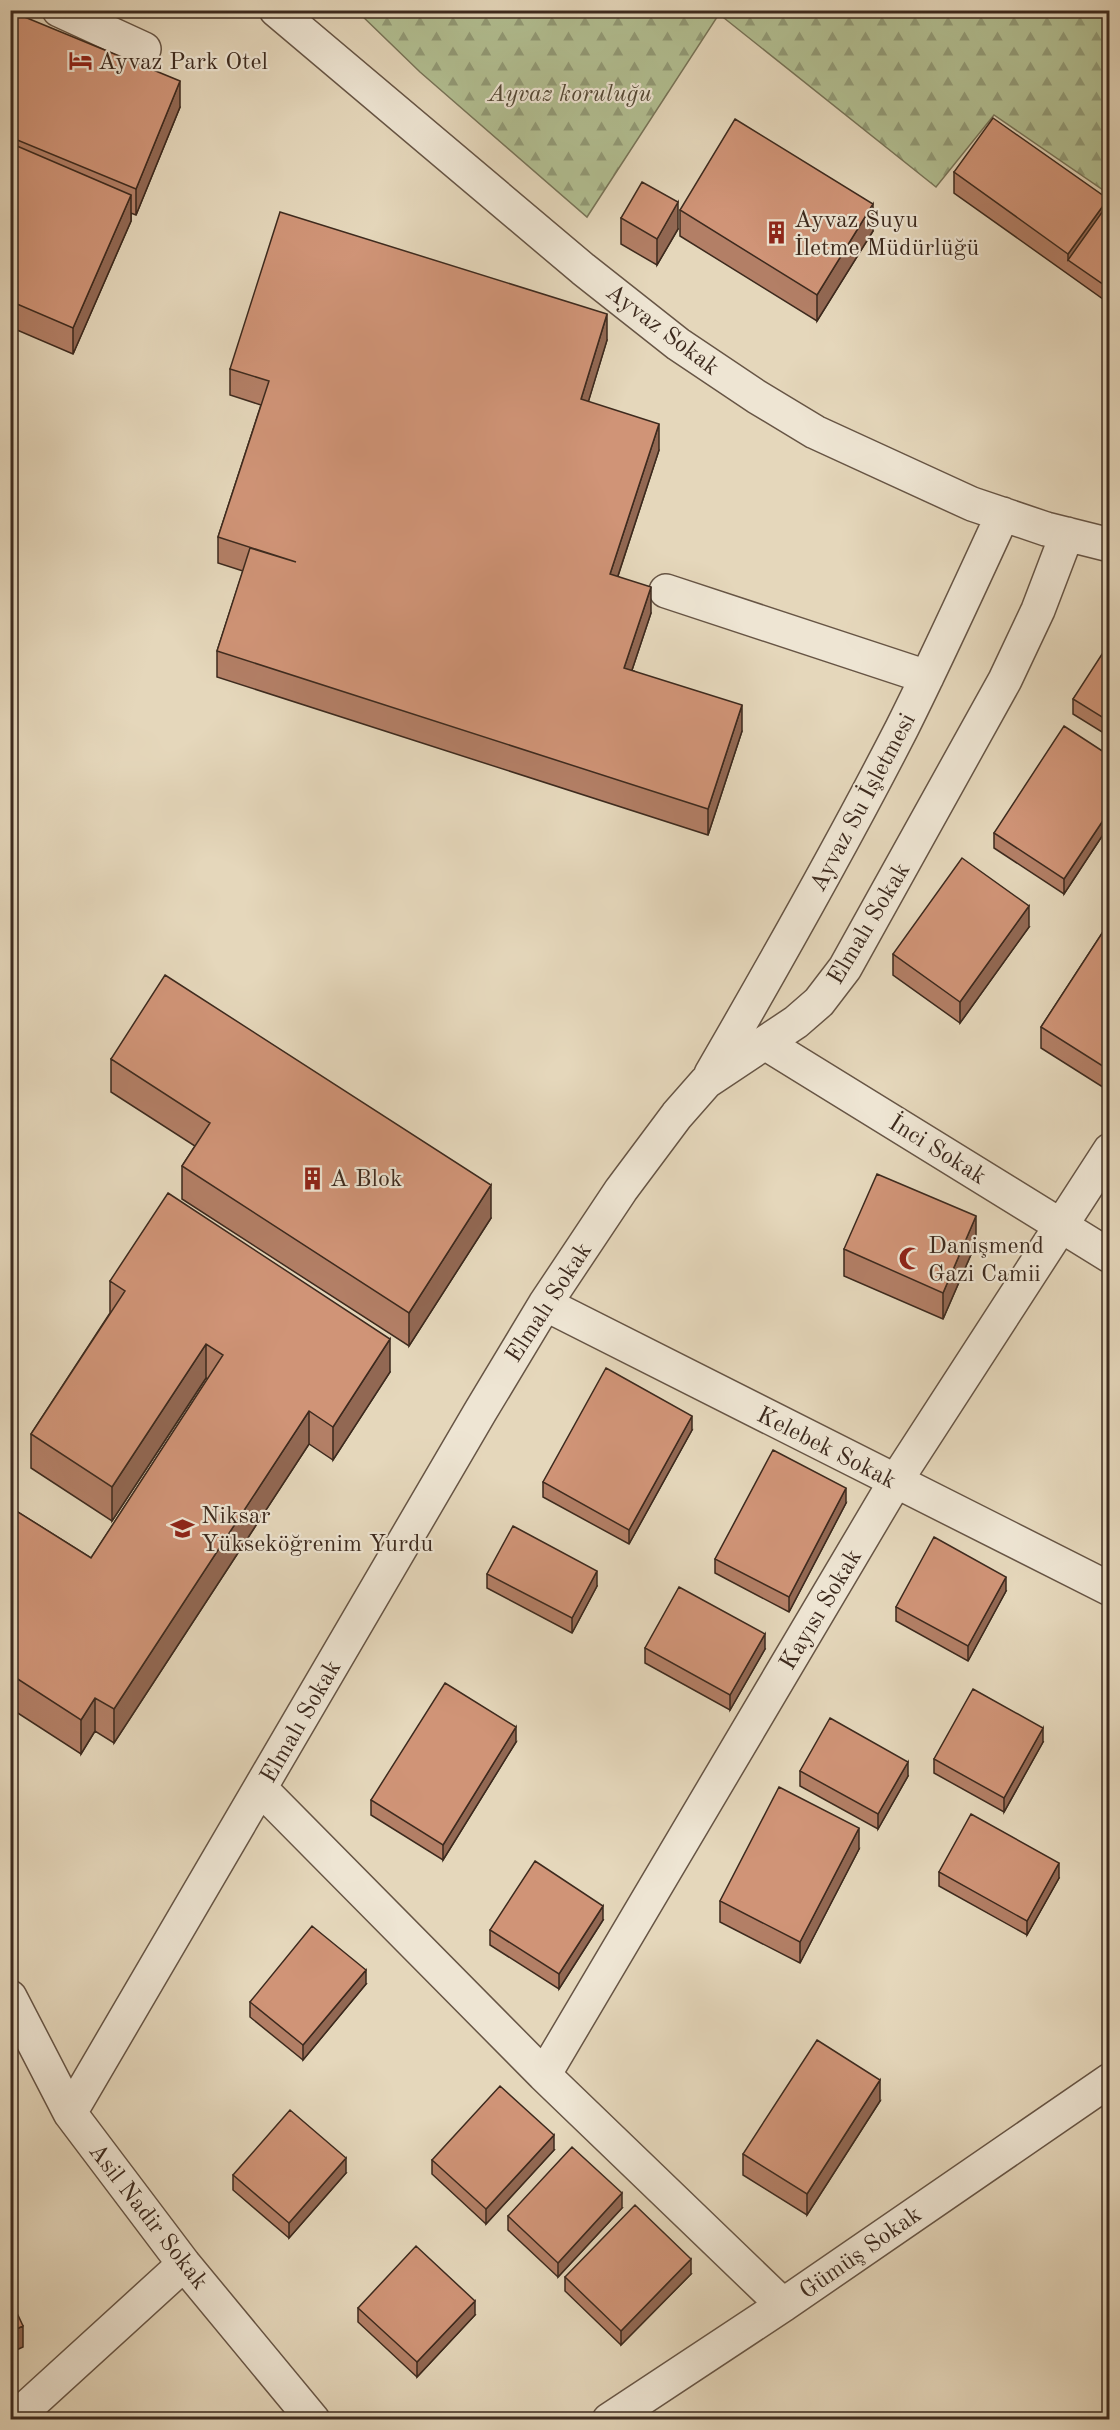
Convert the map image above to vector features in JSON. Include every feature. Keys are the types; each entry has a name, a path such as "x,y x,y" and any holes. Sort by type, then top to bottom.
{"street":[{"path":"58,10 144,49"},
{"name":"Ayvaz Sokak","path":"276,10 583,269 678,344 815,432 972,504 1110,545"},
{"name":"Ayvaz Su İşletmesi","path":"706,1082 833,859 927,677 1002,514"},
{"name":"Elmalı Sokak","path":"70,2113 545,1304 621,1190 677,1115 706,1082 796,1022 819,1002 845,968 1005,680 1038,610 1067,534"},
{"path":"666,591 927,677"},
{"name":"İnci Sokak","path":"765,1043 1110,1256"},
{"name":"Kayısı Sokak","path":"544,2075 895,1482 1110,1150"},
{"name":"Kelebek Sokak","path":"545,1304 1110,1589"},
{"path":"261,1789 544,2075 783,2305"},
{"name":"Asil Nadir Sokak","path":"10,1997 70,2113 184,2264 313,2420"},
{"name":"Gümüş Sokak","path":"609,2420 783,2305 1110,2080"},
{"path":"13,2420 184,2264"}],"green space":[{"name":"Ayvaz koruluğu","path":"357,11 1109,11 1109,194 994,115 936,187 719,14 587,217 420,72"}],"building":[{"path":"10,11 180,81 136,189 10,137"},
{"path":"993,118 1108,199 1068,254 954,172"},
{"name":"Ayvaz Suyu İletme Müdürlüğü","path":"735,119 873,204 817,295 680,210"},
{"path":"10,143 131,195 73,328 10,301"},
{"path":"642,182 678,202 657,239 621,218"},
{"path":"1110,201 1110,289 1068,260"},
{"path":"280,212 607,314 581,399 659,424 610,574 651,587 624,668 742,705 708,809 217,651 250,548 296,562 218,537 269,381 230,369"},
{"path":"1106,648 1110,650 1110,722 1073,699"},
{"path":"1064,726 1110,756 1110,810 1064,879 994,833"},
{"path":"962,858 1029,906 960,1002 893,954"},
{"path":"10,864 17,868 10,878"},
{"path":"1110,921 1110,1069 1109,1070 1041,1027"},
{"name":"A Blok","path":"165,975 491,1185 409,1313 182,1166 210,1123 111,1059"},
{"name":"Danişmend Gazi Camii","path":"877,1174 976,1216 943,1293 844,1249"},
{"path":"168,1193 390,1339 333,1427 309,1411 114,1709 95,1698 81,1720 10,1674 10,1654 16,1646 10,1642 10,1507 91,1558 223,1355 206,1344 112,1487 31,1434 125,1291 110,1281"},
{"path":"606,1368 692,1416 629,1530 543,1482"},
{"path":"773,1450 846,1488 789,1597 715,1559"},
{"path":"513,1526 597,1571 572,1618 487,1574"},
{"path":"934,1537 1006,1577 968,1646 896,1607"},
{"path":"679,1587 765,1634 730,1695 645,1648"},
{"path":"445,1683 516,1727 443,1845 371,1800"},
{"path":"973,1689 1043,1728 1004,1798 934,1759"},
{"path":"830,1718 908,1762 878,1814 800,1771"},
{"path":"779,1787 859,1828 800,1942 720,1901"},
{"path":"971,1814 1059,1863 1027,1921 939,1872"},
{"path":"535,1861 603,1906 559,1974 490,1930"},
{"path":"312,1926 366,1970 303,2045 250,2002"},
{"path":"817,2040 880,2080 807,2194 743,2154"},
{"path":"500,2086 554,2135 486,2209 432,2160"},
{"path":"290,2110 346,2158 289,2223 233,2175"},
{"path":"572,2147 622,2193 558,2263 508,2216"},
{"path":"635,2205 691,2259 621,2331 565,2277"},
{"path":"416,2246 475,2301 417,2362 358,2308"},
{"path":"10,2298 23,2326 10,2332"}],"place":[{"name":"Ayvaz Park Otel","path":"80,61"},
{"name":"Ayvaz Suyu İletme Müdürlüğü","path":"776,233"},
{"name":"A Blok","path":"312,1178"},
{"name":"Danişmend Gazi Camii","path":"910,1259"},
{"name":"Niksar Yükseköğrenim Yurdu","path":"183,1529"}]}
